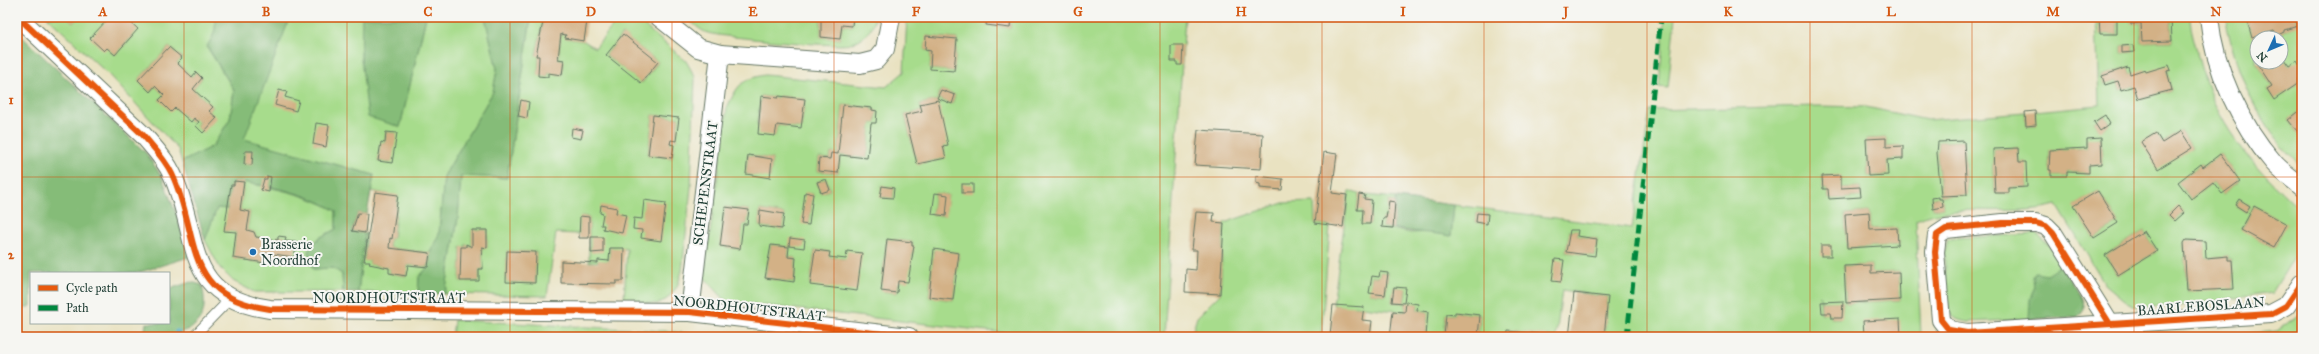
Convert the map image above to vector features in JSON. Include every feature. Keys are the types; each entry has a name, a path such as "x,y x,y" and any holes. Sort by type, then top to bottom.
{"street":[{"name":"NOORDHOUTSTRAAT","path":"18,17 143,135 161,156 175,182 200,268 213,285 231,298 248,306 270,309 690,312 909,337"},
{"path":"659,17 698,48 720,54 860,64 876,60 885,49 891,17"},
{"path":"2209,17 2219,65 2234,103 2252,134 2275,163 2302,187"},
{"name":"SCHEPENSTRAAT","path":"690,312 720,54"},
{"name":"BAARLEBOSLAAN","path":"2110,324 2053,233 2046,226 2036,223 2003,223 1946,229 1937,235 1934,252 1941,320 1949,330 1967,333 2271,314 2286,306 2302,282"}],"lane":[{"path":"193,337 231,298"}],"green space":[{"path":"47,17 66,17 73,23 78,17 110,17 107,48 115,55 132,37 121,17 214,17 215,29 207,47 234,90 230,119 213,146 182,162 178,149 108,74","holes":["169,47 182,58 177,63 192,77 196,72 202,78 193,89 213,107 209,111 203,133 196,126 199,122 194,118 191,122 175,108 159,100 164,95 155,86 150,92 138,80"]},
{"path":"214,17 290,17 244,139 374,175 367,214 358,213 352,231 365,233 358,292 343,292 342,274 333,268 313,269 308,251 319,238 336,229 336,211 324,204 300,194 234,181 234,185 231,185 228,209 217,208 205,240 182,162 213,146 230,119 234,90 207,46 215,29"},
{"path":"290,17 363,17 361,59 400,127 426,17 485,17 497,69 493,92 444,176 439,234 430,253 389,248 390,238 393,238 398,196 371,191 374,175 243,139","holes":["386,132 396,133 391,163 378,161 381,143 385,143"]},
{"path":"362,17 426,17 400,127 368,117 361,59"},
{"path":"485,17 531,17 507,178 461,176 458,218 445,294 418,294 419,277 428,267 430,253 439,234 444,176 493,92 497,69"},
{"path":"531,17 544,17 536,55 539,56 538,75 548,77 548,73 562,75 564,60 558,59 561,34 566,35 566,38 584,41 595,48 620,17 634,17 686,61 695,77 691,187 682,271 677,287 667,299 657,304 624,301 627,249 610,248 609,261 589,262 589,217 581,216 579,234 556,233 547,296 445,294 458,218 461,175 507,178","holes":["622,34 658,62 642,83 606,55","653,115 679,118 676,140 671,140 670,144 674,145 672,158 648,155","472,230 487,230 487,247 482,247 483,269 479,269 479,281 460,281 461,247 466,247 466,244 472,247","507,251 536,252 535,283 507,282"]},
{"path":"686,17 821,17 821,37 840,39 842,25 852,26 853,17 875,17 870,30 859,40 850,44 826,45 780,42 717,35 702,30"},
{"path":"907,17 987,17 987,25 1010,28 1011,17 1185,17 1164,337 1040,337 726,301 704,277 727,108 737,89 745,81 765,75 886,87 904,72","holes":["927,36 957,39 954,71 930,69 931,51 925,50","941,90 955,95 952,104 937,98","761,96 778,98 779,96 805,99 801,128 777,125 775,136 757,124","938,100 945,158 917,164 905,115 922,111 920,104","843,105 872,108 872,110 877,111 876,123 871,123 867,158 840,155 838,173 818,171 819,158 830,159 831,153 838,154","748,155 772,159 770,177 746,174","826,179 830,190 821,193 817,182","882,186 894,188 893,198 881,197","806,193 813,194 809,225","935,193 948,195 945,216 932,214","725,207 749,210 747,224 743,224 739,249 720,246","760,210 784,214 782,229 759,226","887,239 912,242 912,257 898,287 897,293 881,291","771,245 789,247 788,257 796,258 794,282 765,278","815,250 829,252 829,257 846,259 810,285","934,250 959,253 953,300 929,297"]},
{"path":"1665,17 1675,17 1668,88 1659,87"},
{"path":"2096,17 2099,17 2100,34 2117,34 2117,17 2131,17 2131,23 2141,23 2142,42 2172,41 2171,17 2190,17 2197,53 2205,79 2224,122 2250,159 2302,212 2302,244 2272,293 2178,306 2134,306 2124,300 2105,284 2057,205 2040,209 1951,211 1933,214 1916,220 1921,337 1868,334 1868,337 1604,337 1608,297 1562,290 1556,337 1508,331 1507,337 1478,337 1480,315 1456,312 1455,315 1446,314 1444,337 1426,337 1428,312 1417,310 1418,304 1406,303 1405,312 1333,305 1349,191 1359,194 1357,209 1363,210 1362,224 1370,224 1372,200 1364,199 1365,195 1396,198 1395,202 1389,201 1386,218 1383,218 1382,227 1411,233 1431,232 1451,236 1454,205 1632,228 1650,110 1818,106 1866,107 1927,120 2025,112 2026,126 2035,126 2035,111 2099,105","holes":["2133,45 2134,52 2122,53 2122,46","2128,67 2130,74 2171,70 2167,71 2172,90 2138,99 2134,86 2121,90 2118,81 2105,85 2102,76","2105,115 2110,124 2100,130 2094,122","2181,131 2192,148 2142,142 2156,133 2162,143","1886,138 1886,147 1902,146 1903,159 1887,160 1887,175 1868,176 1866,139","2101,138 2102,164 2089,165 2089,173 2067,172 2067,176 2052,176 2051,170 2049,169 2050,150 2087,148 2087,139","1964,141 1967,195 1941,196 1937,154 1938,142","2018,148 2019,162 2025,162 2027,187 2009,188 2009,193 1995,193 1993,149","2220,154 2240,181 2222,194 2213,182 2191,199 2178,182 2201,164 2203,167","1822,176 1841,176 1841,188 1860,187 1861,197 1829,199 1828,189 1823,189","2098,191 2118,223 2094,238 2074,206","1938,197 1942,200 1943,207 1933,209 1932,198","2239,199 2250,206 2246,212 2235,205","2254,206 2286,224 2274,248 2241,229","2178,207 2184,213 2175,221 2169,215","1869,212 1870,229 1897,228 1898,245 1847,248 1845,214","1477,213 1488,214 1487,224 1476,222","1570,230 1578,230 1577,236 1597,239 1595,256 1566,252","2144,231 2157,251 2118,275 2105,255","2186,240 2198,240 2206,258 2228,256 2228,260 2232,260 2234,288 2187,291 2184,243","1871,265 1871,273 1899,272 1900,300 1846,303 1844,266","1380,272 1388,273 1385,295 1370,293 1372,276 1379,277","1394,287 1406,289 1404,303 1392,302","1820,295 1821,302 1843,302 1841,318 1831,318 1830,313 1821,313"]},
{"path":"2225,17 2246,17 2250,30 2249,30 2249,70 2261,70 2272,86 2267,89 2274,99 2299,83 2298,80 2302,77 2302,109 2288,120 2302,137 2302,167 2272,134 2261,117 2243,80 2230,39"},
{"path":"2295,17 2302,17 2302,69 2289,66 2289,30 2284,30 2298,25"},
{"path":"17,32 146,153 162,177 177,216 189,257 140,272 30,272 30,306 17,311"},
{"path":"244,182 303,196 336,211 336,229 319,238 308,251 313,269 333,268 342,274 343,292 254,292 233,281 220,268 205,240 217,208 228,209 225,231 236,232 233,258 264,263 266,253 294,257 296,242 285,241 285,237 278,236 278,240 256,237 254,232 247,230 250,212 240,210"},
{"path":"1396,198 1454,205 1451,236 1393,228"},
{"path":"1314,202 1315,223 1330,226 1321,337 1191,337 1197,317 1220,294 1224,223 1283,203"},
{"path":"365,233 367,233 364,260 370,261 370,264 389,268 389,273 406,276 408,265 428,267 419,277 418,294 358,292"},
{"path":"2036,234 2042,238 2054,253 2081,297 2084,308 2082,313 2077,317 1968,322 1954,318 1951,314 1947,300 1945,277 1945,255 1948,240 1954,238"},
{"path":"2061,265 2076,286 2084,304 2084,310 2077,317 2029,319 2030,300 2034,288 2033,277 2035,272 2046,274"},
{"path":"191,282 202,285 204,293 204,308 200,320 189,329 181,332 180,337 144,337 146,324 170,324 170,289"},
{"path":"2302,312 2302,337 2216,337 2277,331"},
{"path":"454,320 666,331 717,337 452,337"}],"building":[{"path":"66,17 78,17 73,23"},
{"path":"110,17 121,17 123,19 125,17 138,29 115,55 107,48 104,51 90,38"},
{"path":"544,17 569,17 568,19 587,21 584,41 565,38 566,35 561,34 558,59 564,60 562,75 548,73 548,77 538,76 539,56 536,56"},
{"path":"821,17 853,17 852,26 842,25 840,39 821,37"},
{"path":"987,17 1011,17 1010,28 986,25"},
{"path":"2099,17 2117,17 2117,34 2100,34"},
{"path":"2131,17 2171,17 2172,41 2142,42 2141,23 2131,24"},
{"path":"2246,17 2295,17 2298,26 2284,30 2250,30"},
{"path":"623,34 658,62 641,83 606,55"},
{"path":"926,36 957,39 954,71 930,69 931,51 925,50"},
{"path":"1171,45 1183,45 1182,65 1177,65 1177,61 1171,61"},
{"path":"2133,45 2134,52 2122,53 2122,46"},
{"path":"169,47 182,58 177,63 192,77 196,72 202,78 193,89 213,107 209,111 217,118 203,133 196,126 199,122 194,118 191,122 175,108 171,112 159,100 164,95 155,86 150,92 138,80"},
{"path":"2297,61 2302,69 2302,77 2298,80 2299,83 2274,100 2267,89 2272,86 2261,70 2289,70 2289,66"},
{"path":"2169,65 2171,70 2167,71 2172,90 2138,99 2134,86 2121,90 2118,81 2105,85 2102,76 2128,67 2130,74 2145,69 2146,72"},
{"path":"279,90 287,92 285,97 299,101 296,111 275,105"},
{"path":"941,90 955,95 952,104 937,98"},
{"path":"761,96 778,98 779,96 805,99 801,128 777,125 775,136 758,134"},
{"path":"521,100 529,102 527,118 518,116"},
{"path":"938,100 948,145 943,146 946,158 917,164 905,115 922,111 920,104"},
{"path":"843,105 872,108 872,110 877,111 876,123 871,123 867,158 840,155 838,173 818,171 819,158 830,159 831,153 838,154"},
{"path":"2302,109 2302,137 2288,120"},
{"path":"2035,111 2036,125 2026,126 2025,112"},
{"path":"653,115 679,118 676,141 671,140 670,144 674,145 672,158 648,155"},
{"path":"2105,115 2110,124 2100,131 2094,122"},
{"path":"316,123 329,125 326,147 313,144"},
{"path":"572,128 583,130 581,139 571,137"},
{"path":"1198,130 1263,134 1261,169 1195,165"},
{"path":"2181,131 2192,148 2158,169 2141,142 2156,133 2162,143"},
{"path":"386,132 397,133 392,163 378,161 381,142 385,143"},
{"path":"1886,138 1886,147 1903,146 1903,159 1887,160 1888,175 1868,176 1866,139"},
{"path":"2101,138 2102,164 2089,165 2089,173 2067,172 2067,176 2051,176 2051,170 2049,170 2050,150 2087,148 2087,139"},
{"path":"1964,141 1967,195 1941,196 1937,153 1938,142"},
{"path":"2018,148 2019,162 2026,162 2027,187 2009,188 2009,193 1995,193 1993,149"},
{"path":"245,151 253,151 252,165 244,164"},
{"path":"1324,152 1337,154 1332,193 1347,195 1343,227 1315,223"},
{"path":"2220,154 2240,181 2222,194 2213,182 2191,199 2178,182 2201,164 2203,167"},
{"path":"748,155 772,159 770,178 746,174"},
{"path":"1841,175 1841,188 1860,187 1861,197 1829,199 1828,189 1823,189 1822,176"},
{"path":"267,176 271,177 269,192 261,190 264,179 267,179"},
{"path":"1256,176 1283,179 1282,190 1260,188 1260,184 1256,183"},
{"path":"826,179 830,190 821,193 817,182"},
{"path":"234,181 244,182 240,210 250,212 247,230 254,232 256,237 278,240 278,236 286,237 285,241 297,242 294,257 266,253 265,263 233,258 236,232 224,231 231,185 234,185"},
{"path":"962,184 973,184 973,193 962,193"},
{"path":"882,186 894,188 893,198 880,197"},
{"path":"2098,191 2118,223 2094,238 2073,206"},
{"path":"375,192 398,195 392,239 390,238 389,248 430,253 428,267 408,265 406,276 389,273 389,268 369,264 370,261 364,261"},
{"path":"805,192 813,194 809,225 801,224"},
{"path":"935,193 948,195 946,216 932,214"},
{"path":"1359,194 1365,195 1364,199 1372,200 1370,224 1362,224 1363,210 1357,210"},
{"path":"1939,197 1939,199 1942,199 1943,207 1933,209 1932,198"},
{"path":"2239,199 2250,206 2246,212 2235,205"},
{"path":"644,200 666,203 661,241 641,238 642,230 633,229 634,218 642,219"},
{"path":"1389,201 1395,202 1393,228 1382,227 1383,218 1386,218"},
{"path":"601,205 617,208 616,213 626,215 622,233 603,229 604,225 601,225 603,214 600,213"},
{"path":"2178,206 2184,213 2175,221 2169,215"},
{"path":"2254,206 2287,224 2274,248 2241,230"},
{"path":"725,207 749,210 747,224 743,224 740,249 720,246"},
{"path":"760,210 784,214 782,229 759,226"},
{"path":"1196,212 1214,213 1213,222 1224,223 1220,294 1185,292 1186,269 1196,270 1197,250 1192,250"},
{"path":"1869,212 1870,229 1897,228 1898,245 1847,248 1845,214"},
{"path":"358,213 367,214 365,233 352,231"},
{"path":"1477,213 1488,214 1487,224 1476,222"},
{"path":"580,216 589,217 589,238 579,238"},
{"path":"472,230 487,230 487,248 482,247 483,269 479,269 479,281 460,281 461,247 466,247 466,244 472,247"},
{"path":"1570,230 1578,230 1577,236 1597,239 1595,256 1566,252"},
{"path":"2144,231 2157,251 2118,275 2105,255"},
{"path":"591,237 603,237 603,252 591,253"},
{"path":"790,238 805,240 804,248 789,246"},
{"path":"887,239 912,242 912,246 914,246 908,282 898,281 897,293 881,291"},
{"path":"2186,240 2205,241 2206,258 2228,256 2228,260 2232,260 2234,289 2187,291 2184,243"},
{"path":"771,245 789,247 788,257 796,258 794,282 765,278"},
{"path":"1821,245 1831,245 1831,256 1821,256"},
{"path":"610,248 624,248 623,281 616,281 616,284 561,283 561,261 598,263 598,260 609,261"},
{"path":"934,249 959,253 953,300 929,297"},
{"path":"815,250 830,252 829,257 846,259 847,251 862,253 857,291 810,285"},
{"path":"507,251 536,252 535,283 506,282"},
{"path":"1555,259 1564,260 1561,282 1552,281"},
{"path":"1871,265 1871,273 1899,272 1900,300 1846,303 1844,266"},
{"path":"1380,272 1388,273 1385,295 1369,293 1372,276 1379,277"},
{"path":"1394,287 1406,288 1404,303 1392,302"},
{"path":"1574,293 1608,297 1604,337 1569,337"},
{"path":"1843,301 1842,318 1831,318 1830,313 1822,313 1821,302"},
{"path":"1406,302 1418,304 1417,310 1428,312 1426,337 1390,337 1393,311 1405,312"},
{"path":"1333,305 1364,307 1362,320 1372,321 1370,337 1330,336"},
{"path":"1455,312 1480,315 1478,337 1444,337 1446,314 1455,315"},
{"path":"1900,319 1901,337 1868,337 1868,334 1864,334 1863,321"},
{"path":"1508,331 1547,335 1547,337 1507,337"}],"waterway":[{"path":"17,312 20,319"},
{"path":"176,337 177,332"}],"marked path":[{"path":"1627,337 1661,17"}],"cycle path":[{"path":"18,17 143,135 159,154 172,174 181,197 198,260 207,277 221,292 241,302 270,309 690,312 909,337"},
{"path":"2110,324 2053,233 2046,226 2036,223 2003,223 1946,229 1937,235 1935,252 1941,320 1949,330 1967,333 2271,314 2286,306 2302,283"}],"place":[{"name":"Brasserie Noordhof","path":"253,252"}]}
